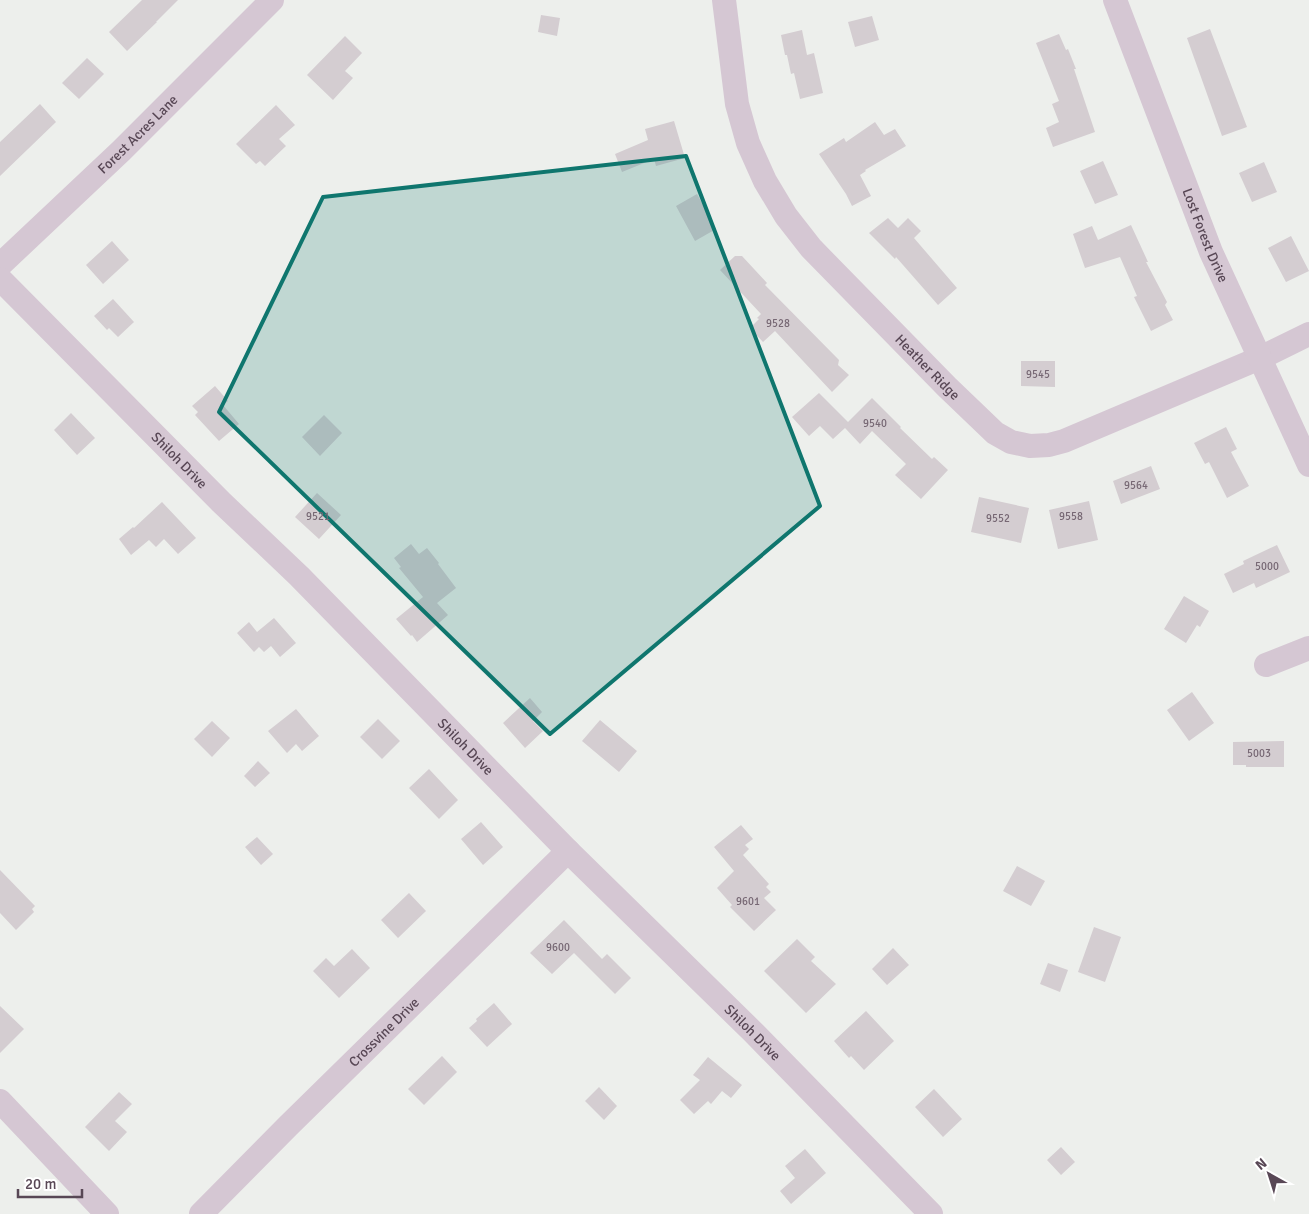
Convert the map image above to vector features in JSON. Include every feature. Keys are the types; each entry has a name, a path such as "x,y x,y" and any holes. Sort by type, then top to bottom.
{"street":[{"name":"Forest Acres Lane","path":"0,265 121,151 272,0"},
{"name":"Heather Ridge","path":"724,0 737,104 748,143 765,181 786,216 811,248 946,387 994,433 1011,442 1030,446 1049,446 1260,358 1309,334"},
{"name":"Lost Forest Drive","path":"1115,0 1211,252 1309,465"},
{"name":"Shiloh Drive","path":"0,278 221,502 299,576 568,851 753,1032 931,1214"},
{"path":"1266,665 1309,648"},
{"name":"Crossvine Drive","path":"201,1214 568,851"},
{"path":"0,1101 107,1214"}],"highlighted area":[{"path":"686,156 820,506 550,734 219,412 323,197"}],"building":[{"path":"142,0 178,0 127,51 109,32"},
{"path":"541,15 560,18 557,36 538,32"},
{"path":"872,16 879,40 855,47 848,22"},
{"path":"1210,29 1247,127 1222,136 1187,38"},
{"path":"802,30 807,55 814,53 823,93 800,99 794,73 791,74 787,55 785,55 781,35"},
{"path":"1059,34 1066,50 1068,49 1076,69 1074,69 1095,132 1053,147 1046,128 1059,122 1052,104 1059,101 1036,43"},
{"path":"345,36 362,53 345,71 353,78 333,100 307,75"},
{"path":"87,58 104,74 79,99 62,83"},
{"path":"40,104 56,122 0,176 0,142"},
{"path":"276,105 295,125 279,139 286,146 265,166 260,161 256,164 236,144"},
{"path":"674,121 685,158 656,166 654,159 622,172 615,154 648,140 645,129"},
{"path":"875,122 884,135 895,129 906,146 865,170 860,175 871,196 852,206 819,154 844,138 846,142"},
{"path":"1103,161 1118,195 1095,204 1080,171"},
{"path":"1264,162 1277,192 1252,202 1239,173"},
{"path":"697,194 716,229 695,241 676,206"},
{"path":"888,218 898,228 908,218 921,231 914,238 957,288 938,305 896,257 895,259 869,233"},
{"path":"1131,225 1148,262 1146,262 1167,302 1165,305 1173,320 1151,331 1134,297 1137,296 1120,257 1085,268 1073,234 1092,226 1098,240"},
{"path":"1291,236 1309,271 1286,282 1268,248"},
{"path":"112,241 129,260 103,284 86,265"},
{"path":"735,256 742,256 767,283 765,285 839,360 838,365 849,375 832,392 775,331 763,342 750,328 759,319 757,318 761,314 720,270"},
{"path":"113,299 134,322 118,337 109,328 107,330 94,316"},
{"path":"1021,361 1055,361 1055,387 1021,386"},
{"path":"215,386 228,401 223,405 239,424 219,441 195,415 198,412 192,406"},
{"path":"819,393 848,422 872,398 932,459 934,457 948,470 921,499 895,475 906,464 872,431 860,444 845,428 833,439 820,426 809,436 792,417"},
{"path":"71,413 95,438 77,455 54,430"},
{"path":"324,415 342,433 320,456 302,437"},
{"path":"1226,427 1237,449 1231,452 1249,486 1227,498 1209,462 1205,464 1194,443"},
{"path":"1151,466 1160,489 1121,504 1113,481"},
{"path":"317,493 341,515 319,539 295,517"},
{"path":"979,497 1029,508 1021,543 971,532"},
{"path":"1089,501 1098,540 1058,549 1049,510"},
{"path":"162,502 196,538 178,554 164,539 156,547 149,540 131,555 119,539"},
{"path":"411,544 419,554 427,548 456,588 437,603 448,615 417,642 396,619 423,597 399,568 401,567 394,558"},
{"path":"1277,545 1290,572 1256,588 1254,583 1233,593 1224,574 1244,564 1243,561"},
{"path":"1184,596 1209,611 1200,627 1197,625 1186,643 1164,629"},
{"path":"274,618 296,643 280,657 271,646 264,652 259,647 254,652 237,633 249,622 257,632"},
{"path":"1192,692 1214,723 1189,741 1167,710"},
{"path":"530,698 542,712 533,721 543,731 525,748 503,723"},
{"path":"296,709 319,736 302,751 296,744 287,753 268,731"},
{"path":"378,719 400,741 382,759 360,737"},
{"path":"600,720 637,751 619,772 582,741"},
{"path":"212,721 230,738 212,757 194,739"},
{"path":"1284,741 1284,767 1233,765 1233,742"},
{"path":"258,761 270,773 255,787 244,776"},
{"path":"429,769 458,800 439,819 409,788"},
{"path":"481,822 503,847 483,865 461,839"},
{"path":"741,825 753,839 745,845 749,849 743,855 769,884 766,887 771,892 764,898 776,910 754,931 730,907 732,905 717,888 734,871 714,847"},
{"path":"257,837 273,854 261,865 245,847"},
{"path":"1017,866 1045,881 1031,906 1003,891"},
{"path":"0,870 35,906 32,909 34,912 16,930 0,913"},
{"path":"409,893 426,911 398,938 381,920"},
{"path":"564,920 602,959 607,954 631,978 615,994 574,953 552,974 530,953"},
{"path":"1094,927 1121,937 1105,982 1078,972"},
{"path":"797,939 815,957 811,961 836,984 806,1013 764,971"},
{"path":"893,948 909,965 887,985 872,969"},
{"path":"352,949 370,968 339,998 313,971 326,958 334,966"},
{"path":"1048,963 1068,970 1060,992 1040,984"},
{"path":"494,1003 512,1024 487,1047 469,1028"},
{"path":"0,1006 24,1029 0,1053"},
{"path":"866,1011 894,1041 864,1070 851,1056 849,1058 834,1041"},
{"path":"442,1056 457,1072 424,1105 408,1089"},
{"path":"708,1057 742,1085 731,1098 722,1091 711,1104 708,1101 694,1114 680,1100 700,1080 693,1075"},
{"path":"599,1087 617,1106 604,1120 585,1101"},
{"path":"934,1089 962,1119 943,1137 915,1107"},
{"path":"119,1092 132,1104 115,1121 127,1132 109,1151 85,1127"},
{"path":"1061,1147 1075,1162 1061,1175 1047,1160"},
{"path":"805,1149 826,1173 791,1204 780,1191 795,1178 785,1166"}]}
